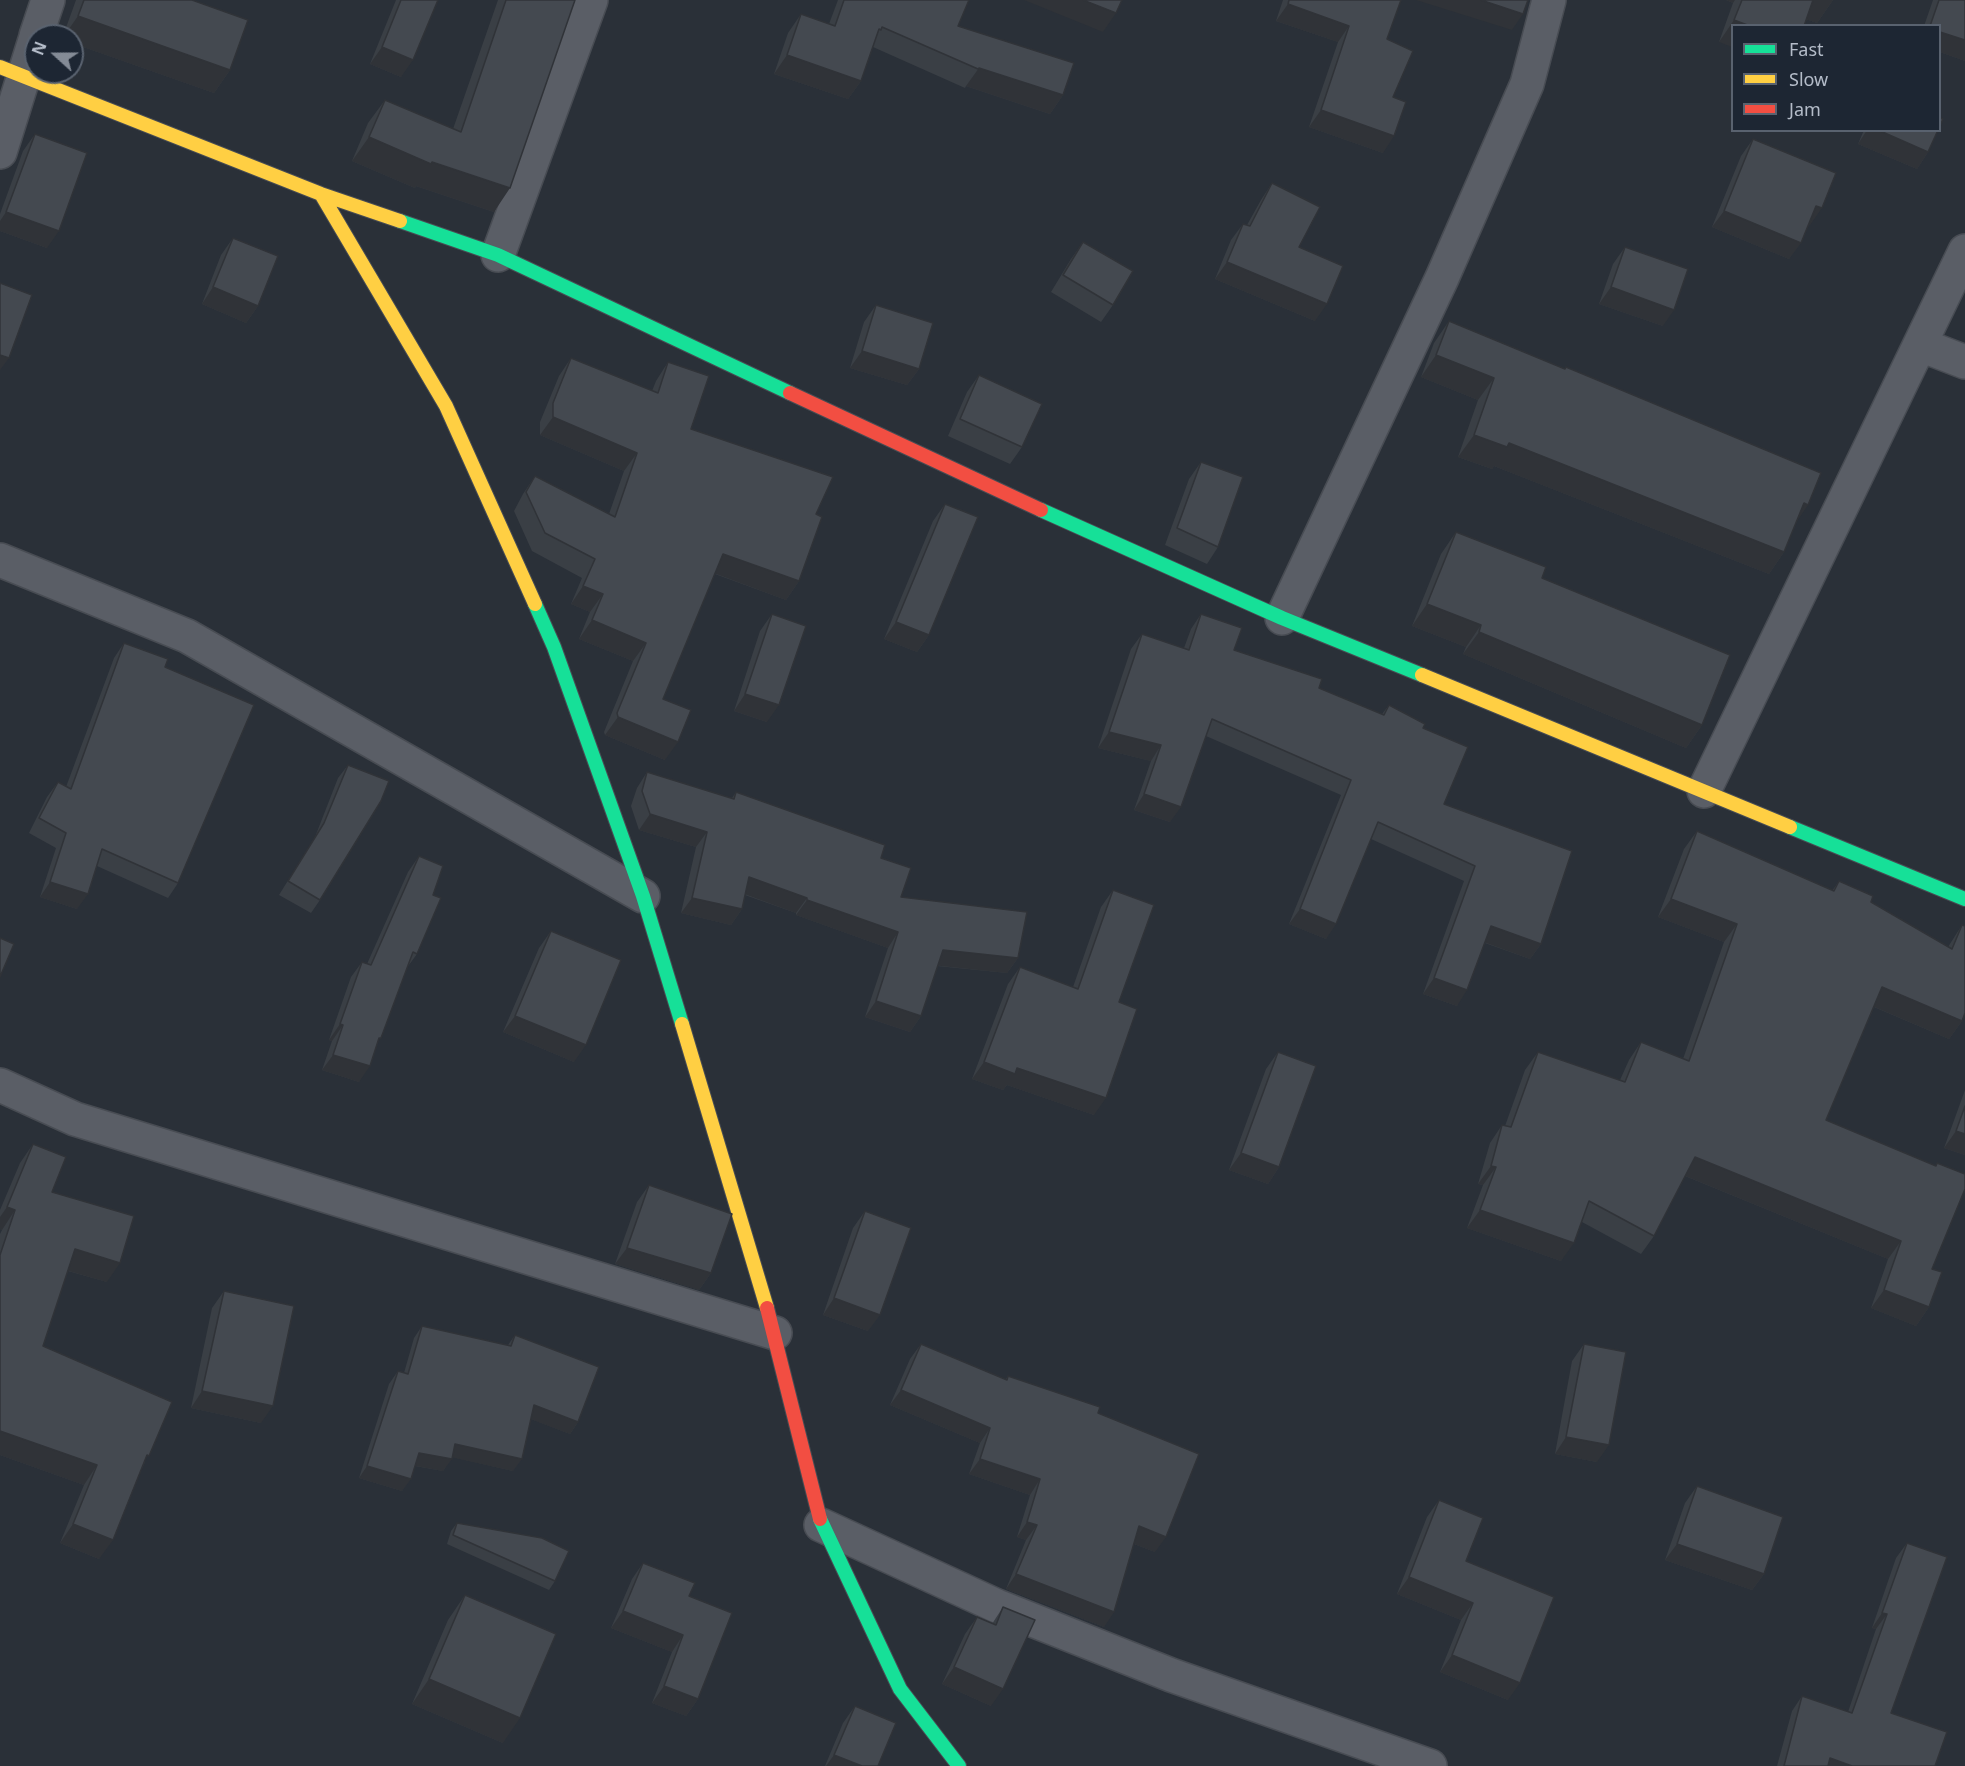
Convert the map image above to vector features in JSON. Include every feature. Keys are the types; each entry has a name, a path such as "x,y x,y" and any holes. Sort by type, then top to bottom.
{"street":[{"path":"40,24 48,0"},
{"path":"498,255 591,0"},
{"path":"1282,618 1442,278 1527,84 1549,0"},
{"path":"0,152 12,72 24,54"},
{"path":"12,72 321,194 498,255 969,478 1282,618 1965,899"},
{"path":"321,194 446,406 554,647 644,896 775,1334 821,1524 900,1689 959,1766"},
{"path":"1704,791 1965,251"},
{"path":"1921,345 1965,362"},
{"path":"0,560 187,636 644,896"},
{"path":"0,1086 75,1119 775,1334"},
{"path":"821,1524 1008,1611 1171,1675 1430,1766"}],"building":[{"path":"84,0 192,0 248,20 230,70 78,16"},
{"path":"401,0 438,0 413,60 382,47"},
{"path":"506,0 575,0 510,188 432,162 431,164 369,137 385,100 461,132"},
{"path":"844,0 969,0 958,26 1074,63 1063,95 978,69 882,27 881,30 879,29 861,81 787,55 801,14 835,26"},
{"path":"1083,0 1122,0 1116,13"},
{"path":"1289,0 1401,0 1387,39 1413,51 1393,97 1406,102 1394,136 1321,110 1349,26 1288,4"},
{"path":"1481,0 1528,0 1523,14"},
{"path":"1742,0 1813,0 1805,24 1745,24 1734,20"},
{"path":"1939,0 1965,0 1965,40 1941,32 1941,24 1931,24"},
{"path":"1883,132 1937,132 1928,152"},
{"path":"35,134 87,153 59,231 6,212"},
{"path":"1753,139 1836,173 1822,208 1816,206 1801,243 1724,211"},
{"path":"1272,183 1320,207 1299,247 1343,266 1327,304 1227,262 1243,224 1250,226"},
{"path":"233,238 278,256 258,306 213,287"},
{"path":"1083,242 1133,271 1113,305 1063,275"},
{"path":"1625,247 1688,269 1674,310 1611,287"},
{"path":"0,283 32,295 9,358 0,355"},
{"path":"876,305 933,323 919,369 862,351"},
{"path":"1449,321 1821,473 1808,505 1804,503 1784,552 1509,443 1507,447 1474,435 1494,378 1436,355"},
{"path":"571,358 658,393 668,362 709,376 691,429 833,477 816,514 822,517 799,581 723,554 663,699 691,710 678,742 618,717 617,713 646,643 592,620 603,594 583,586 595,559 545,533 526,492 535,476 615,517 637,453 553,417 553,403"},
{"path":"979,375 1042,404 1022,447 960,419"},
{"path":"1201,462 1243,477 1218,547 1177,528"},
{"path":"945,504 978,517 929,635 896,622"},
{"path":"1456,532 1546,567 1542,578 1730,655 1702,725 1479,632 1481,625 1427,604"},
{"path":"772,614 806,626 779,705 745,694"},
{"path":"1201,614 1242,628 1234,650 1322,679 1319,688 1384,715 1389,705 1425,724 1423,728 1468,747 1444,804 1572,851 1541,944 1491,926 1467,990 1434,978 1475,866 1378,822 1336,924 1300,909 1351,780 1212,719 1181,807 1144,794 1161,745 1109,732 1142,634 1189,650"},
{"path":"124,643 168,659 165,667 254,705 178,883 102,849 88,894 50,882 66,833 39,818 58,782 71,789"},
{"path":"348,765 389,781 381,801 320,900 288,881 324,823"},
{"path":"647,772 734,799 736,792 885,845 881,858 911,868 901,897 1027,912 1018,958 943,950 921,1016 876,1001 898,932 749,877 742,909 692,898 707,832 650,814 642,791"},
{"path":"1697,831 1834,891 1839,881 1873,896 1871,902 1952,949 1962,925 1965,926 1965,1013 1962,1021 1882,987 1826,1120 1936,1166 1937,1163 1965,1174 1965,1189 1932,1269 1942,1272 1929,1307 1884,1290 1901,1241 1695,1157 1654,1236 1589,1201 1574,1243 1480,1210 1496,1167 1491,1166 1502,1125 1511,1127 1538,1052 1625,1082 1641,1042 1689,1061 1737,924 1671,899"},
{"path":"419,856 443,866 433,895 441,898 417,954 413,952 370,1066 333,1055 343,1025 340,1024 362,962 371,965"},
{"path":"1113,890 1154,905 1119,1002 1137,1009 1106,1098 1017,1068 1015,1074 984,1062 1020,967 1078,989"},
{"path":"551,931 621,960 586,1045 515,1016"},
{"path":"0,938 14,944 0,977"},
{"path":"1278,1052 1316,1066 1279,1167 1241,1153"},
{"path":"1965,1106 1965,1134 1956,1131"},
{"path":"33,1144 66,1157 52,1192 134,1216 120,1263 75,1249 43,1346 172,1402 149,1456 147,1455 113,1540 73,1524 97,1465 0,1431 0,1255 15,1210 7,1207"},
{"path":"649,1185 732,1214 711,1273 627,1248"},
{"path":"865,1211 911,1228 880,1315 834,1298"},
{"path":"224,1291 294,1306 273,1406 202,1391"},
{"path":"422,1326 511,1346 515,1335 599,1367 578,1422 534,1405 522,1459 455,1444 452,1459 419,1453 411,1479 367,1466 398,1371 408,1374"},
{"path":"921,1344 1007,1380 1008,1376 1100,1407 1098,1413 1199,1454 1166,1537 1139,1526 1114,1612 1016,1574 1037,1525 1027,1522 1040,1479 980,1459 990,1428 901,1390"},
{"path":"1584,1344 1626,1352 1609,1445 1566,1437"},
{"path":"1697,1486 1783,1517 1764,1574 1677,1544"},
{"path":"1439,1500 1483,1518 1466,1561 1554,1597 1520,1683 1452,1655 1473,1603 1409,1577"},
{"path":"457,1523 542,1538 569,1551 555,1581 453,1535"},
{"path":"1907,1543 1947,1557 1891,1713 1947,1732 1935,1766 1852,1766 1830,1758 1828,1766 1784,1766 1802,1696 1852,1713 1887,1614 1882,1613"},
{"path":"643,1563 695,1583 689,1596 732,1613 698,1699 664,1686 683,1635 623,1611"},
{"path":"465,1595 556,1634 520,1718 429,1679"},
{"path":"1003,1607 1035,1620 1003,1689 954,1667 977,1617 996,1625"},
{"path":"855,1706 896,1723 878,1766 862,1766 834,1755"}],"traffic: fast":[{"path":"400,221 498,255 790,393"},
{"path":"1041,510 1282,618 1422,675"},
{"path":"535,604 554,647 643,896 682,1024"},
{"path":"1790,827 1965,899"},
{"path":"820,1519 900,1689 959,1766"}],"traffic: slow":[{"path":"0,67 321,194 400,221"},
{"path":"321,194 446,406 535,604"},
{"path":"1422,675 1790,827"},
{"path":"682,1024 767,1308"}],"traffic: jam":[{"path":"790,393 1041,510"},
{"path":"767,1308 820,1519"}]}
